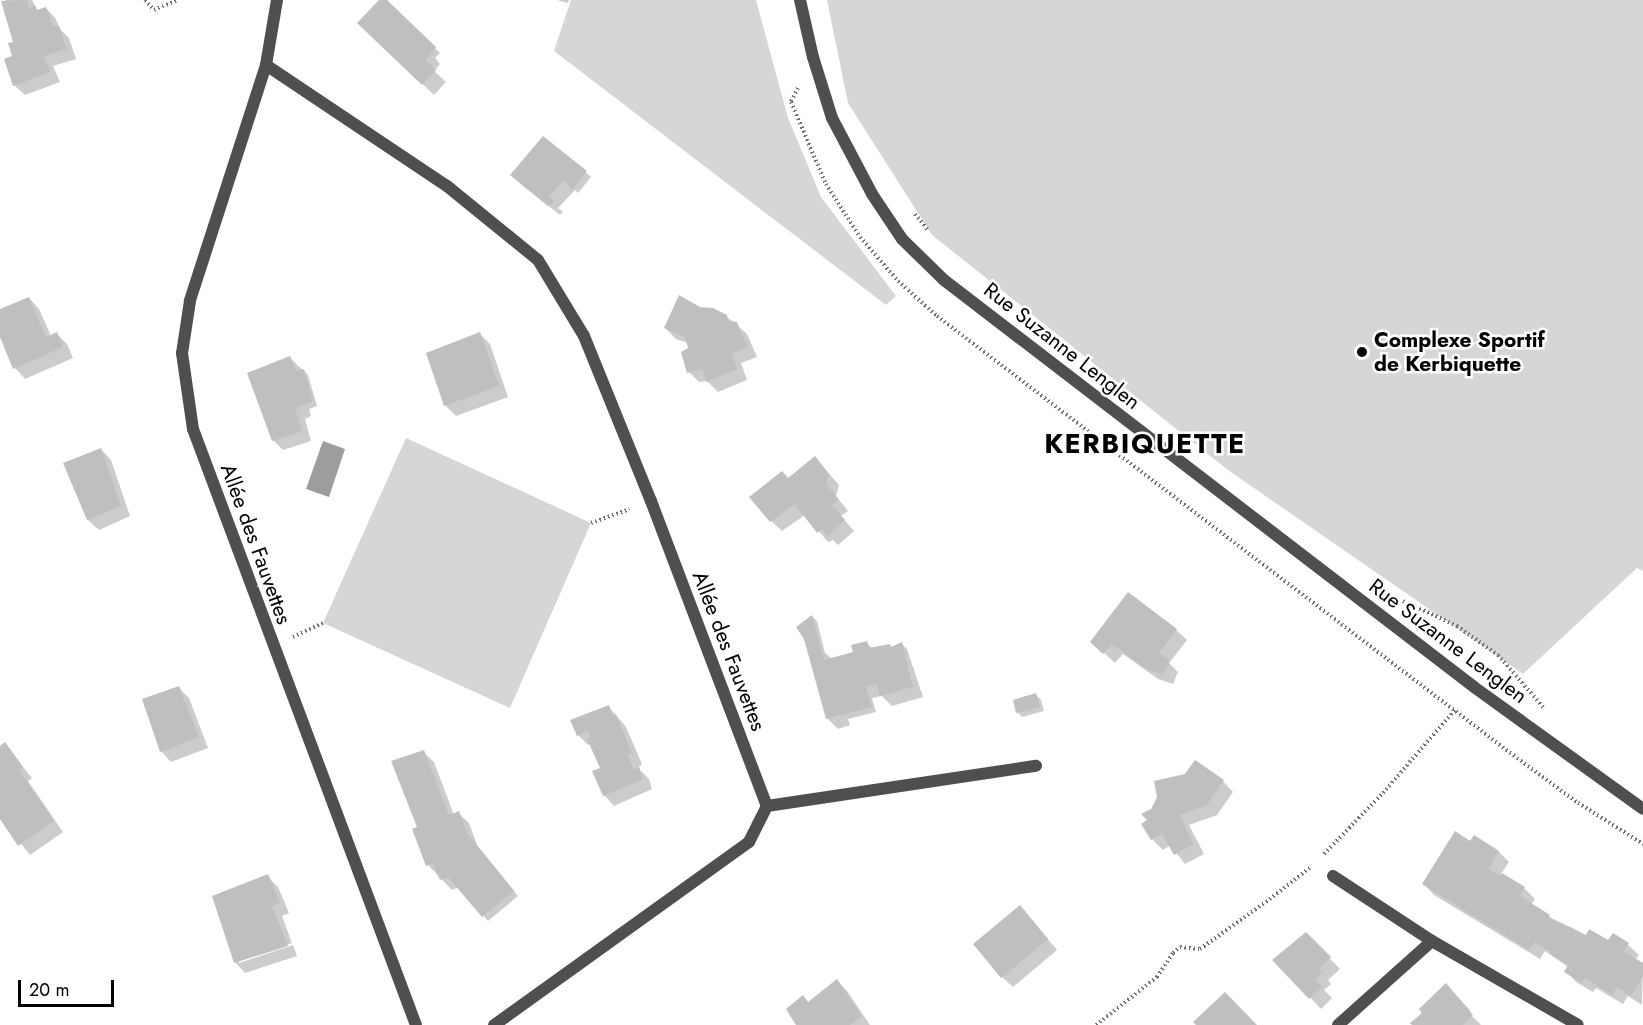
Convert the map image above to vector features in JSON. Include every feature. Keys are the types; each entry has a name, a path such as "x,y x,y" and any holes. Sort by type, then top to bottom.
{"street":[{"name":"Allée des Fauvettes","path":"278,0 266,65 190,301 182,352 193,429 416,1025"},
{"name":"Rue Suzanne Lenglen","path":"800,0 813,57 832,118 872,194 902,239 944,280 1474,687 1643,809"},
{"name":"Allée des Fauvettes","path":"266,65 447,186 538,260 584,336 651,501 767,806"},
{"path":"494,1025 749,842 767,806 1036,766"},
{"path":"1333,876 1432,941 1578,1025"},
{"path":"1338,1025 1432,941"}],"path":[{"path":"145,0 154,10 178,0"},
{"path":"911,209 934,237"},
{"path":"591,523 651,501"},
{"path":"1399,599 1457,626 1498,655 1543,708"},
{"path":"273,646 323,623"},
{"path":"1096,1025 1157,977 1173,953 1180,947 1200,949 1312,866 1383,793 1455,710"}],"shaded area":[{"path":"571,0 756,0 788,118 821,197 896,296 886,305 554,51"},
{"name":"Complexe Sportif de Kerbiquette","path":"827,0 1643,0 1643,571 1637,568 1523,674 1228,470 932,235 848,103"},
{"path":"406,438 591,523 510,708 323,623"},
{"path":"323,441 345,449 329,497 306,489"}],"building":[{"path":"27,0 29,8 35,6 37,10 46,7 53,26 59,26 67,49 44,56 50,72 13,86 4,59 12,56 8,43 13,42 1,1"},
{"path":"379,0 387,0 436,47 425,60 436,70 422,85 357,23"},
{"path":"543,136 587,171 572,190 564,180 549,197 554,201 548,206 510,175"},
{"path":"679,295 700,307 713,308 727,315 728,321 737,322 747,347 732,353 737,369 706,382 702,369 687,373 681,352 688,348 685,337 664,328"},
{"path":"29,297 46,337 57,332 63,347 13,369 0,337 0,309"},
{"path":"480,332 499,386 444,406 426,353"},
{"path":"290,356 297,371 304,369 313,401 295,408 302,431 272,441 247,373"},
{"path":"101,448 121,506 87,520 63,463"},
{"path":"815,456 829,474 826,484 839,500 832,505 845,520 827,536 823,529 817,533 795,504 770,522 749,497 782,471 788,478"},
{"path":"1128,592 1177,629 1159,653 1168,660 1169,665 1162,674 1146,669 1112,644 1103,654 1090,642"},
{"path":"812,615 824,660 853,652 851,645 867,641 869,648 890,644 891,647 902,642 913,687 880,696 877,684 866,687 872,707 826,719 804,639 796,627"},
{"path":"179,686 199,737 160,752 142,699"},
{"path":"1036,693 1040,707 1016,713 1013,700"},
{"path":"609,705 613,717 616,714 632,753 628,755 633,769 639,767 643,779 603,796 592,771 600,768 587,739 591,737 588,731 577,736 570,720"},
{"path":"5,742 23,767 19,770 54,821 18,846 0,819 0,746"},
{"path":"424,750 449,815 459,811 467,833 514,891 482,917 448,877 440,880 433,863 426,866 412,829 417,827 391,761"},
{"path":"1195,760 1224,780 1207,805 1180,815 1194,844 1174,855 1162,834 1151,840 1141,824 1147,820 1141,814 1151,809 1157,797 1154,781 1185,774"},
{"path":"1455,831 1470,841 1474,835 1499,851 1488,869 1501,876 1502,873 1525,887 1520,896 1550,915 1549,917 1586,935 1589,929 1608,940 1613,933 1629,943 1624,952 1643,963 1643,976 1631,996 1617,987 1612,995 1585,978 1582,983 1564,972 1568,965 1550,954 1551,952 1534,942 1529,950 1422,884"},
{"path":"268,874 280,903 272,906 288,946 234,963 212,896"},
{"path":"1020,905 1048,939 1001,978 973,944"},
{"path":"1306,932 1331,957 1319,969 1322,972 1315,979 1322,987 1309,999 1272,960"},
{"path":"837,979 862,1016 850,1025 796,1025 786,1009 803,995 808,1002"},
{"path":"1446,983 1473,1015 1463,1025 1412,1025 1410,1023 1422,1013 1419,1009"},
{"path":"1225,992 1257,1025 1196,1025 1193,1022"}],"place":[{"name":"Complexe Sportif de Kerbiquette","path":"1362,352"}],"district":[{"name":"KERBIQUETTE","path":"1145,444"}]}
